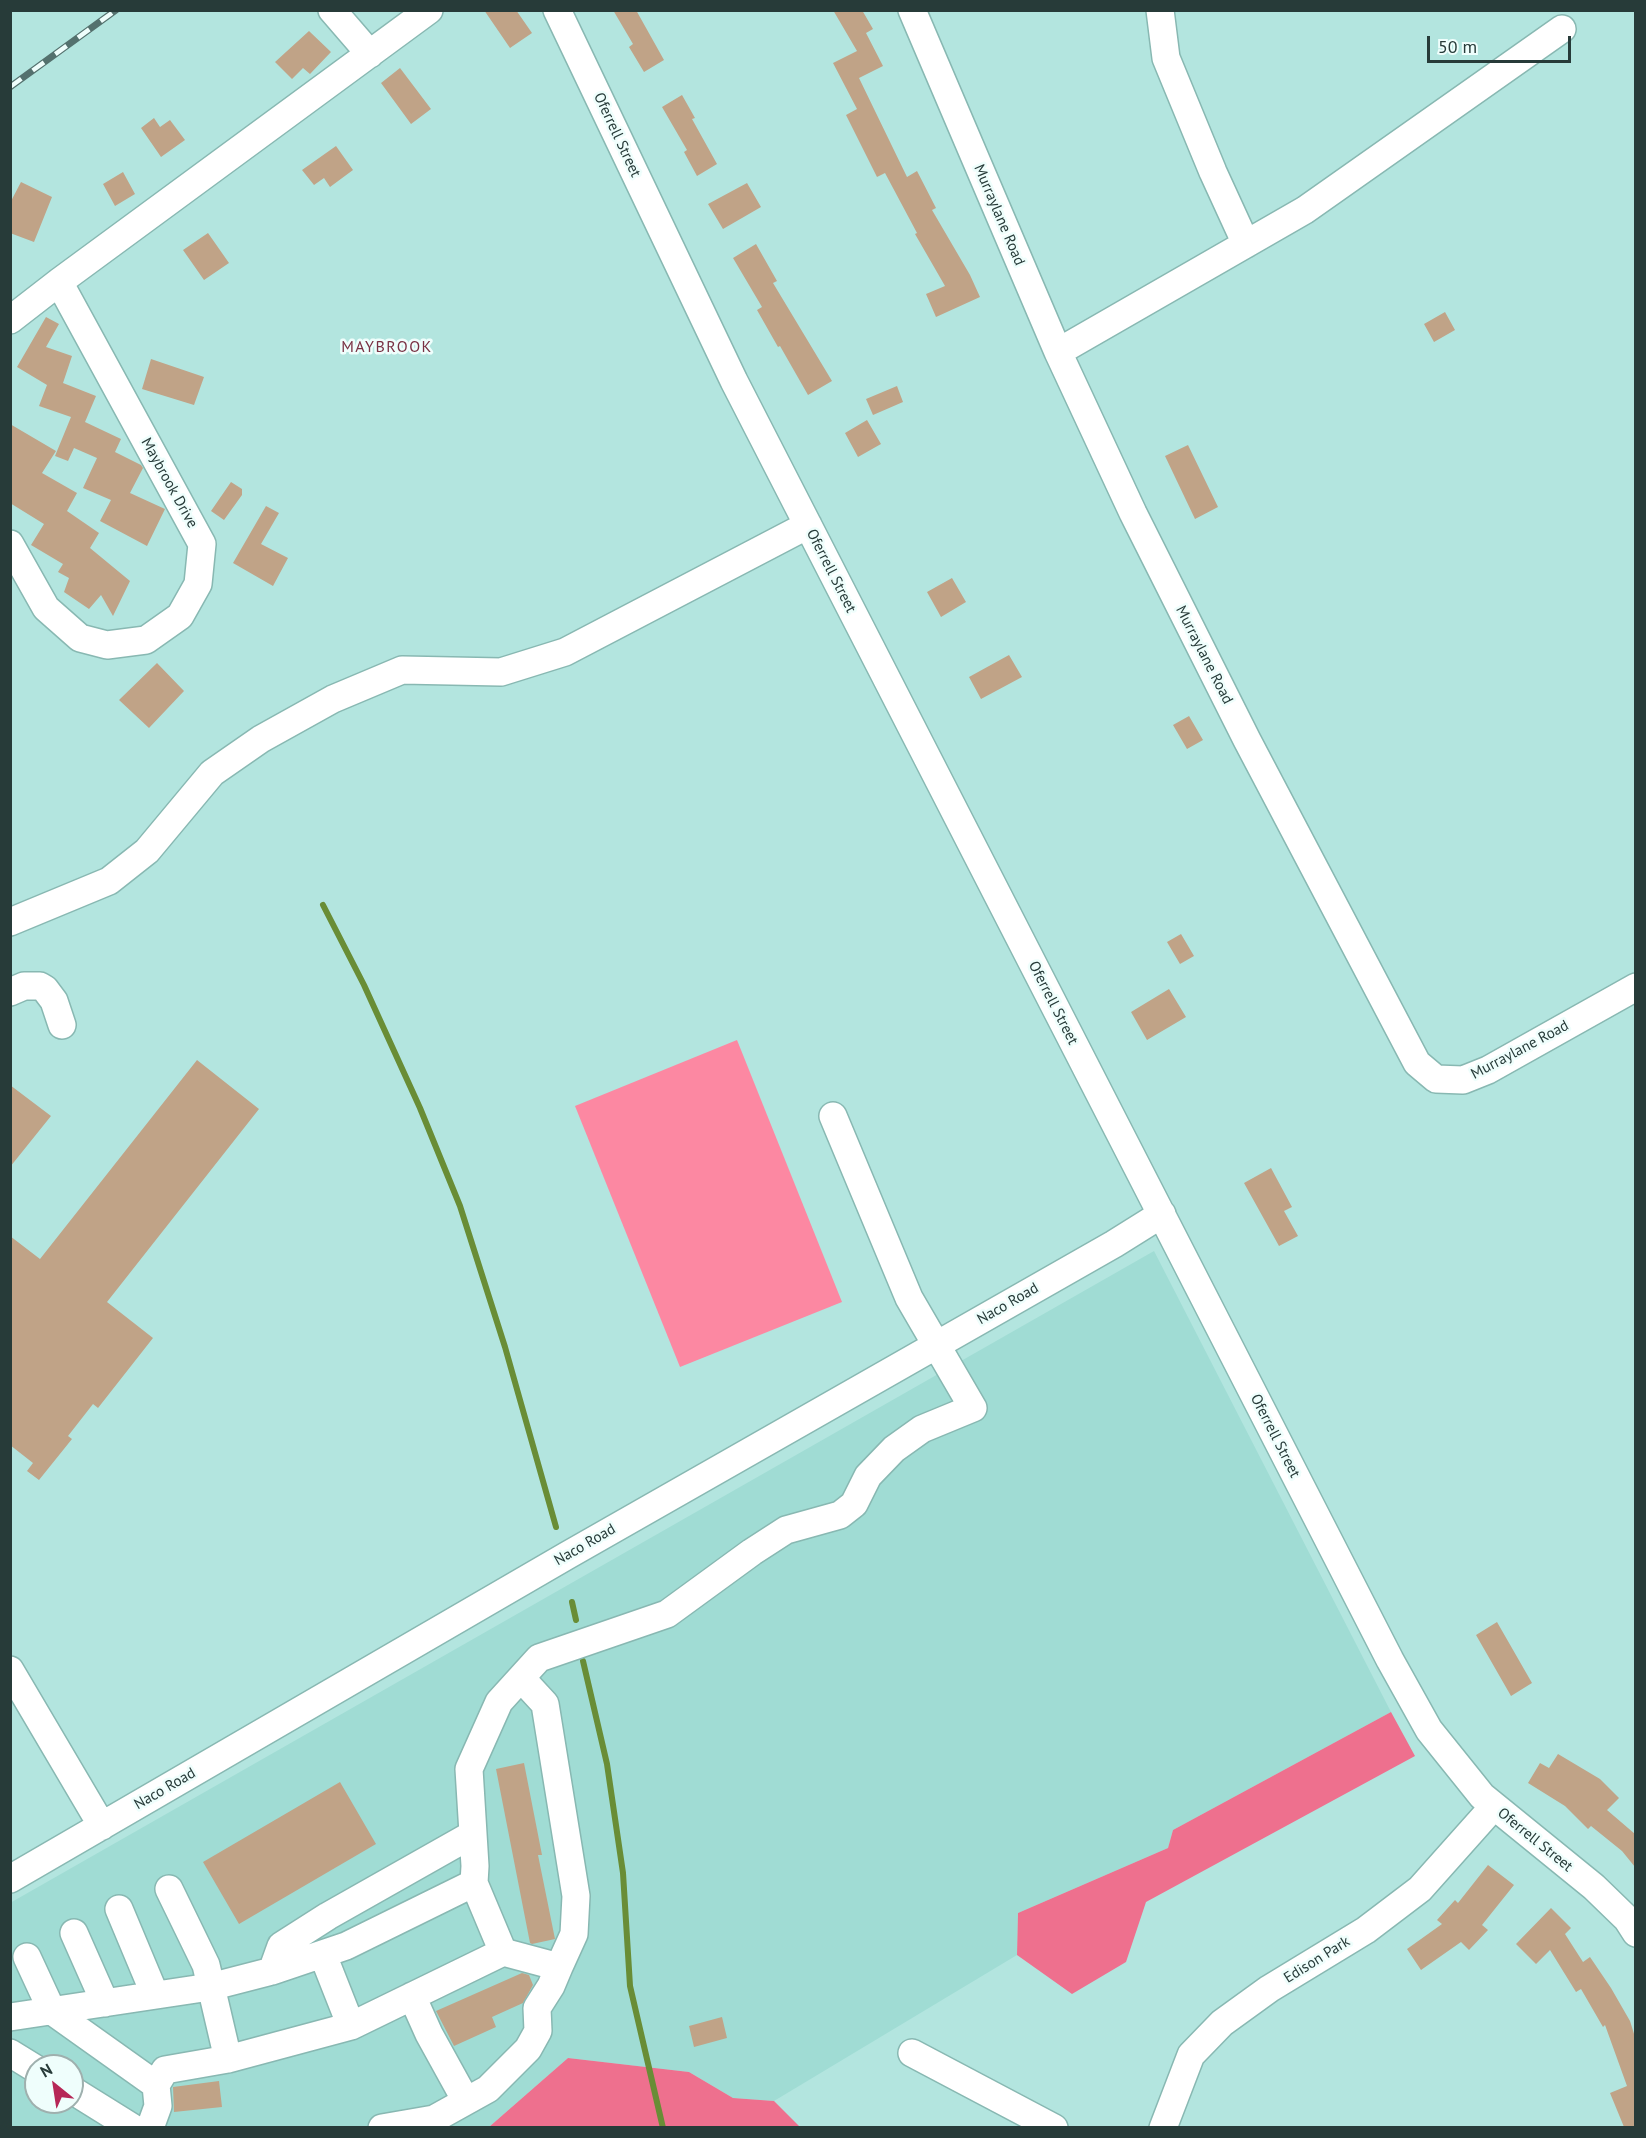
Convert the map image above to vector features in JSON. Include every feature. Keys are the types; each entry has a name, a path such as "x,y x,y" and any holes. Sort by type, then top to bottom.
{"street":[{"path":"332,10 370,54"},
{"path":"10,320 429,10"},
{"name":"Oferrell Street","path":"557,10 734,381 1390,1660 1429,1730 1482,1796 1594,1887 1627,1919 1635,1933"},
{"name":"Murraylane Road","path":"912,10 1058,352 1132,513 1242,730 1417,1063 1436,1079 1463,1080 1488,1070 1635,987"},
{"path":"1160,10 1166,58 1213,172 1246,244"},
{"path":"1058,352 1305,210 1562,29"},
{"name":"Maybrook Drive","path":"10,544 46,608 80,638 106,645 146,640 180,616 198,584 202,544 59,282"},
{"path":"10,922 109,882 147,851 212,773 261,739 333,699 402,670 501,672 565,652 808,525"},
{"path":"10,992 32,985 45,989 57,1006 62,1025"},
{"path":"502,1952 474,1883 469,1769 499,1702 539,1658 667,1614 786,1530 840,1515 854,1504 868,1476 894,1449 922,1429 973,1408 909,1298 833,1116"},
{"name":"Naco Road","path":"10,1879 578,1549 1114,1244 1162,1214"},
{"path":"10,1670 102,1826"},
{"path":"382,2127 434,2119 489,2089 528,2049 538,2031 537,2008 551,1986 574,1934 576,1896 545,1704 521,1678"},
{"name":"Edison Park","path":"1163,2127 1191,2055 1222,2023 1269,1989 1366,1930 1420,1889 1494,1806"},
{"path":"272,1971 281,1946 328,1916 473,1834"},
{"path":"10,2017 210,1987 272,1971 346,1946 474,1883"},
{"path":"170,1889 206,1965 228,2059"},
{"path":"119,1909 155,1995"},
{"path":"74,1933 105,2003"},
{"path":"150,2127 158,2106 156,2085 165,2070 228,2059 351,2026 502,1952 559,1967"},
{"path":"323,1955 351,2026"},
{"path":"27,1957 52,2011 156,2085"},
{"path":"412,1996 429,2034 466,2101"},
{"path":"10,2053 24,2061"},
{"path":"912,2053 1054,2127"},
{"path":"84,2097 134,2127"}],"shaded area":[{"path":"737,1040 842,1302 680,1367 575,1106"},
{"path":"1154,1251 1391,1712 1173,1830 1168,1848 1018,1913 1017,1955 774,2101 733,2098 689,2072 568,2058 489,2127 11,2127 10,1903"},
{"path":"1391,1712 1415,1756 1146,1902 1126,1962 1072,1994 1017,1955 1018,1913 1168,1848 1173,1830"},
{"path":"568,2058 689,2072 733,2098 774,2101 800,2127 489,2127"}],"building":[{"path":"484,10 516,10 532,33 510,48"},
{"path":"613,10 636,10 664,60 644,72 629,47 633,44"},
{"path":"833,10 862,10 873,29 866,33 883,66 859,78 907,177 917,171 936,208 932,210 970,275 980,297 936,317 926,294 945,286 915,234 917,233 885,173 877,177 846,115 857,109 833,63 857,51"},
{"path":"309,31 331,52 310,74 303,68 292,79 275,62"},
{"path":"400,68 431,109 411,124 381,83"},
{"path":"682,95 695,118 692,119 717,164 697,176 684,152 687,150 662,107"},
{"path":"154,118 160,127 170,120 185,140 161,157 141,128"},
{"path":"336,146 353,170 330,187 324,178 314,185 302,170"},
{"path":"123,172 135,194 115,206 103,184"},
{"path":"21,182 52,197 34,242 10,233 10,203"},
{"path":"747,183 761,207 723,229 708,204"},
{"path":"208,233 229,263 204,280 183,250"},
{"path":"756,244 777,281 773,283 832,381 808,395 757,310 762,307 733,258"},
{"path":"1445,312 1455,330 1434,342 1424,324"},
{"path":"46,317 59,324 46,347 72,356 63,383 96,396 85,422 121,439 115,452 143,468 130,493 165,509 147,546 100,521 111,500 83,488 97,458 74,448 68,461 55,456 71,417 39,406 47,385 17,367"},
{"path":"151,359 204,377 194,405 142,389"},
{"path":"897,386 903,402 873,415 866,399"},
{"path":"867,420 881,444 858,457 845,433"},
{"path":"10,424 56,451 42,473 77,493 67,511 99,533 90,548 130,581 113,616 101,595 89,609 64,592 69,578 58,572 63,564 31,545 44,524 10,503"},
{"path":"1188,445 1218,507 1195,519 1165,456"},
{"path":"231,482 242,489 242,495 224,520 211,511"},
{"path":"266,506 279,513 261,544 288,558 273,586 233,563"},
{"path":"952,578 966,602 941,617 927,592"},
{"path":"1009,655 1022,677 981,699 969,677"},
{"path":"157,663 184,691 149,728 119,700"},
{"path":"1189,716 1203,740 1187,749 1173,725"},
{"path":"1181,934 1194,956 1180,964 1167,942"},
{"path":"1169,989 1186,1017 1147,1040 1131,1012"},
{"path":"197,1060 259,1109 107,1302 153,1338 98,1408 93,1404 68,1436 72,1439 39,1480 27,1471 33,1463 10,1445 10,1236 40,1259"},
{"path":"10,1085 51,1116 10,1167"},
{"path":"1271,1168 1292,1207 1284,1211 1298,1236 1279,1246 1244,1183"},
{"path":"1497,1622 1532,1683 1511,1696 1476,1635"},
{"path":"1558,1754 1600,1779 1619,1798 1607,1810 1635,1834 1635,1867 1622,1851 1591,1826 1588,1829 1565,1806 1528,1783 1540,1763 1549,1768"},
{"path":"524,1763 542,1855 538,1855 555,1939 532,1944 496,1769"},
{"path":"340,1782 376,1844 239,1924 203,1862"},
{"path":"1488,1865 1514,1885 1482,1925 1488,1930 1469,1950 1461,1942 1421,1970 1407,1949 1442,1924 1437,1920 1455,1900 1458,1903"},
{"path":"1551,1908 1571,1928 1565,1934 1583,1962 1590,1957 1630,2021 1635,2037 1635,2127 1624,2127 1610,2093 1627,2086 1605,2025 1603,2027 1581,1989 1576,1992 1550,1950 1536,1964 1516,1944"},
{"path":"522,1973 529,1975 533,1985 523,2003 492,2017 496,2027 454,2046 436,2011"},
{"path":"722,2017 727,2038 694,2047 689,2026"},
{"path":"219,2081 222,2107 174,2112 173,2087"}],"waterway":[{"path":"323,905 364,985 420,1108 460,1206 505,1347 556,1527"},
{"path":"572,1602 576,1620"},
{"path":"583,1661 607,1764 623,1873 630,1986 663,2128"}],"railway":[{"path":"10,87 116,10"}],"district":[{"name":"MAYBROOK","path":"387,347"}]}
